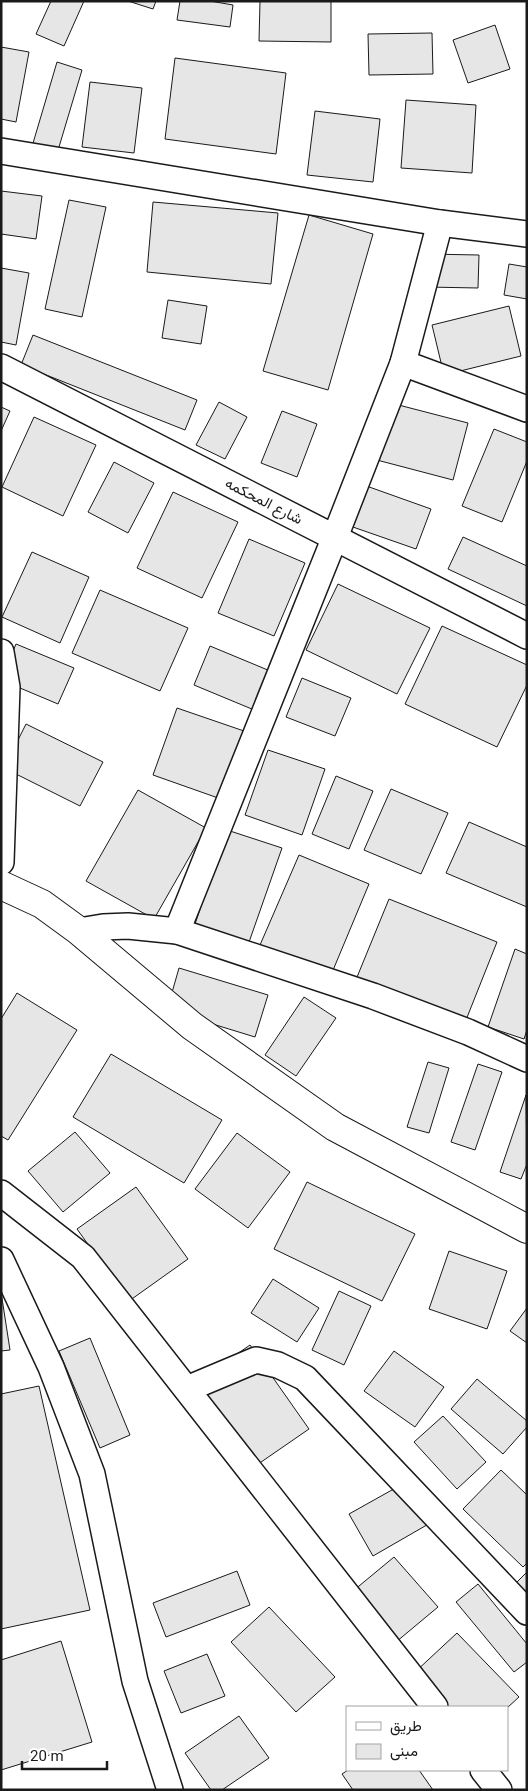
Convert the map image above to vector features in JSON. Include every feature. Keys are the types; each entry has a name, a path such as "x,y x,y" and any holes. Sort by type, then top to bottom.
{"main road":[{"path":"1,885 42,904 79,932 192,1026 335,1127 527,1229"}],"street":[{"path":"1,151 440,222 527,234"},
{"path":"177,931 403,362 440,222"},
{"path":"403,362 527,410"},
{"name":"شارع المحكمه","path":"1,367 527,636"},
{"path":"1,652 7,687 1,862"},
{"path":"79,932 104,927 128,926 177,931 373,996 468,1032 527,1059"},
{"path":"1,1193 83,1257 434,1706"},
{"path":"1,1260 51,1368 92,1474 135,1681 170,1790"},
{"path":"187,1389 256,1360 278,1365 305,1378 527,1612"},
{"path":"484,1771 499,1790"}],"building":[{"path":"51,1 84,1 64,46 36,34"},
{"path":"128,1 156,1 153,9"},
{"path":"180,1 210,1 233,5 230,27 177,20"},
{"path":"260,1 331,1 331,42 259,41"},
{"path":"495,25 510,69 468,83 453,40"},
{"path":"432,33 433,74 369,75 368,34"},
{"path":"1,47 29,52 16,122 1,119"},
{"path":"175,58 286,73 276,154 165,139"},
{"path":"57,62 82,70 56,157 31,150"},
{"path":"90,82 142,88 134,153 82,147"},
{"path":"406,100 476,105 472,173 401,168"},
{"path":"315,111 380,119 373,182 307,175"},
{"path":"1,191 42,196 36,239 1,234"},
{"path":"69,200 106,207 82,317 45,309"},
{"path":"153,202 278,213 271,284 147,272"},
{"path":"309,215 373,234 328,390 263,371"},
{"path":"427,254 479,255 478,288 426,287"},
{"path":"509,264 527,267 527,299 504,295"},
{"path":"1,268 29,273 16,345 1,342"},
{"path":"168,300 207,306 201,344 162,338"},
{"path":"509,306 521,356 444,375 432,325"},
{"path":"33,335 197,400 185,430 21,365"},
{"path":"219,402 247,417 225,459 196,445"},
{"path":"387,402 468,423 453,480 373,459"},
{"path":"1,407 10,411 1,431"},
{"path":"282,411 317,424 297,477 261,463"},
{"path":"34,417 96,445 63,516 2,487"},
{"path":"494,429 527,442 527,461 502,522 462,506"},
{"path":"114,462 154,483 128,533 88,512"},
{"path":"344,478 431,509 416,549 330,519"},
{"path":"173,492 238,522 202,598 137,568"},
{"path":"463,537 527,566 527,606 448,569"},
{"path":"249,539 305,563 274,636 218,613"},
{"path":"32,552 89,577 60,643 2,617"},
{"path":"338,584 430,628 397,694 306,650"},
{"path":"100,590 188,628 160,691 72,653"},
{"path":"442,626 527,665 527,685 497,747 405,704"},
{"path":"16,644 74,668 58,704 1,680"},
{"path":"210,646 275,673 259,712 194,685"},
{"path":"302,678 351,698 335,736 286,717"},
{"path":"177,708 244,731 221,799 153,775"},
{"path":"26,724 103,762 80,806 4,768"},
{"path":"268,750 325,769 302,835 245,815"},
{"path":"336,776 373,791 349,849 312,834"},
{"path":"391,789 448,813 421,874 364,850"},
{"path":"138,790 206,828 154,919 86,881"},
{"path":"469,822 527,847 527,907 446,873"},
{"path":"227,830 282,848 248,945 194,927"},
{"path":"299,855 369,884 331,975 260,945"},
{"path":"389,899 497,942 464,1025 355,982"},
{"path":"515,949 527,954 527,1030 524,1039 488,1027"},
{"path":"179,968 268,995 255,1037 167,1010"},
{"path":"17,993 77,1030 8,1140 1,1136 1,1019"},
{"path":"304,997 336,1018 296,1076 265,1055"},
{"path":"111,1054 222,1120 184,1183 73,1117"},
{"path":"428,1062 449,1068 429,1133 407,1127"},
{"path":"478,1064 502,1072 475,1150 451,1142"},
{"path":"526,1095 527,1164 521,1179 500,1172"},
{"path":"75,1132 110,1173 63,1212 28,1171"},
{"path":"237,1133 290,1172 248,1228 195,1189"},
{"path":"307,1182 415,1234 382,1301 274,1249"},
{"path":"136,1187 188,1259 129,1301 77,1229"},
{"path":"449,1251 507,1271 487,1329 429,1309"},
{"path":"273,1279 319,1308 297,1342 251,1313"},
{"path":"339,1291 371,1306 344,1365 312,1350"},
{"path":"1,1292 10,1350 1,1351"},
{"path":"527,1308 527,1343 510,1331"},
{"path":"90,1338 130,1435 100,1448 59,1351"},
{"path":"250,1345 309,1429 251,1469 192,1385"},
{"path":"394,1351 444,1387 415,1427 364,1391"},
{"path":"477,1379 527,1421 527,1427 503,1454 451,1409"},
{"path":"39,1386 90,1610 1,1629 1,1394"},
{"path":"443,1416 486,1462 457,1489 414,1442"},
{"path":"501,1470 527,1495 527,1563 523,1567 463,1509"},
{"path":"408,1481 432,1522 373,1556 349,1514"},
{"path":"394,1557 438,1607 396,1642 353,1591"},
{"path":"237,1571 250,1605 166,1637 153,1603"},
{"path":"527,1572 527,1600 513,1586"},
{"path":"478,1584 527,1644 527,1662 514,1672 456,1602"},
{"path":"269,1607 335,1677 296,1712 231,1642"},
{"path":"457,1633 519,1697 508,1707 446,1706 414,1673"},
{"path":"61,1641 92,1742 1,1770 1,1660"},
{"path":"207,1654 225,1696 181,1713 164,1671"},
{"path":"239,1716 269,1758 222,1790 211,1790 185,1753"},
{"path":"346,1771 420,1771 433,1790 353,1790 342,1774"}]}
